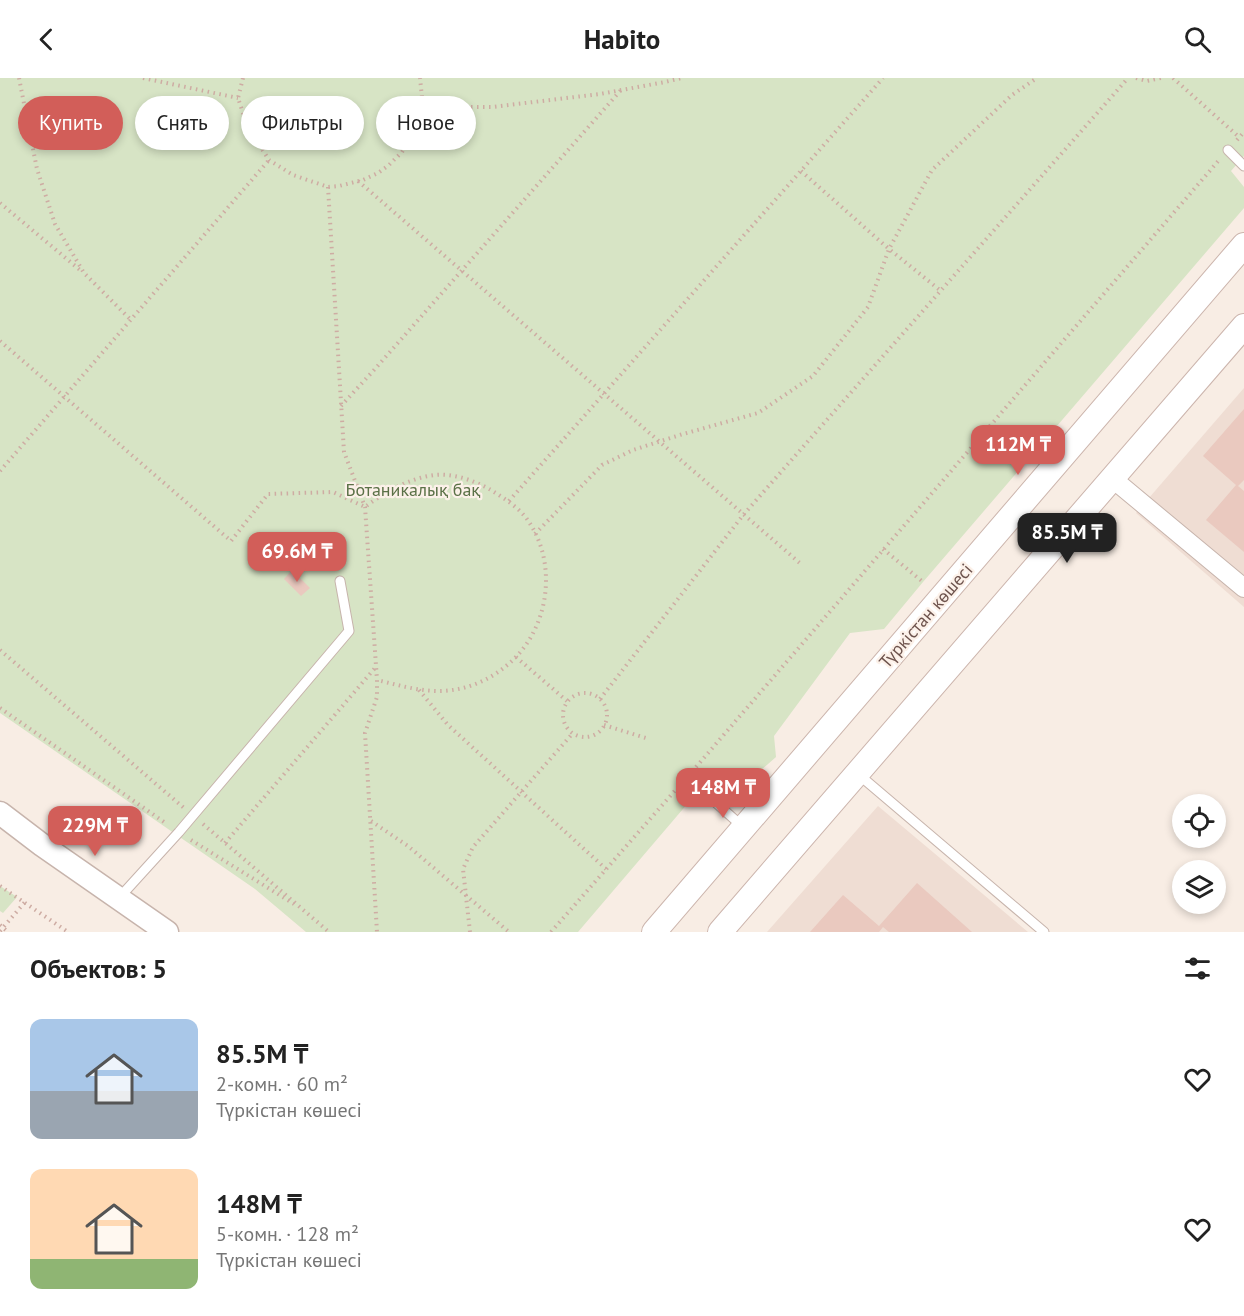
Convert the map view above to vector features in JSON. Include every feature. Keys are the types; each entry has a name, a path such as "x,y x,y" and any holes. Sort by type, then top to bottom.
{"main road":[{"name":"Түркістан көшесі","path":"654,932 1244,245"},
{"path":"720,932 1244,326"}],"street":[{"path":"1113,478 1244,588"},
{"path":"0,813 167,932"}],"lane":[{"path":"1228,150 1244,166"},
{"path":"119,898 179,832 349,631 340,581"},
{"path":"857,773 1044,932"},
{"path":"687,777 743,827"}],"path":[{"path":"19,78 37,169 55,224 84,273"},
{"path":"143,78 238,98"},
{"path":"243,78 238,98 244,119 269,160 293,175 328,187 339,186 378,173 403,150"},
{"path":"420,78 422,96"},
{"path":"476,107 600,94 682,78"},
{"path":"509,501 883,78"},
{"path":"535,534 602,465 633,450 758,413 813,376 868,307 890,249 932,170 1012,94 1038,78"},
{"path":"600,699 744,514 1128,78"},
{"path":"1136,78 1148,81 1161,78"},
{"path":"1173,78 1239,138"},
{"path":"341,406 621,90"},
{"path":"551,932 1244,132"},
{"path":"0,471 269,160"},
{"path":"801,171 941,291"},
{"path":"358,181 801,564"},
{"path":"328,187 344,452 365,507 377,680 377,697 365,733 377,932"},
{"path":"0,203 84,273 130,320"},
{"path":"0,341 231,541 268,494 333,492 365,507"},
{"path":"365,507 382,494 415,480 435,475 468,480 509,501 529,521 544,556 546,575 546,594 535,631 516,657 496,674 461,689 442,691 418,690 377,680"},
{"path":"883,549 923,582"},
{"path":"0,650 329,932"},
{"path":"516,657 567,701"},
{"path":"225,843 375,668"},
{"path":"418,690 448,725 606,869"},
{"path":"580,693 594,694 600,699 607,711 607,719 600,731 586,737 579,736 567,728 563,714 567,701 580,693"},
{"path":"0,708 179,832 307,913"},
{"path":"604,725 649,740"},
{"path":"470,932 463,869 473,847 573,733"},
{"path":"370,821 408,846 509,932"},
{"path":"0,886 68,932"},
{"path":"8,932 1,928 25,903"}],"shaded area":[{"path":"1244,388 1244,607 1136,513"},
{"path":"878,806 1028,932 767,932"}],"green space":[{"name":"Ботаникалық бақ","path":"0,78 1244,78 1244,156 1231,171 1244,187 1244,208 884,629 850,633 774,736 776,757 735,793 725,796 706,782 578,932 306,932 255,889 0,713"},
{"path":"0,886 17,897 3,913 0,911"}],"building":[{"path":"1244,409 1244,480 1238,486 1244,491 1244,552 1206,520 1236,485 1203,456"},
{"path":"292,570 310,588 301,596 284,579"},
{"path":"917,883 972,932 889,932 883,927 879,932 810,932 843,895 879,926"}]}
